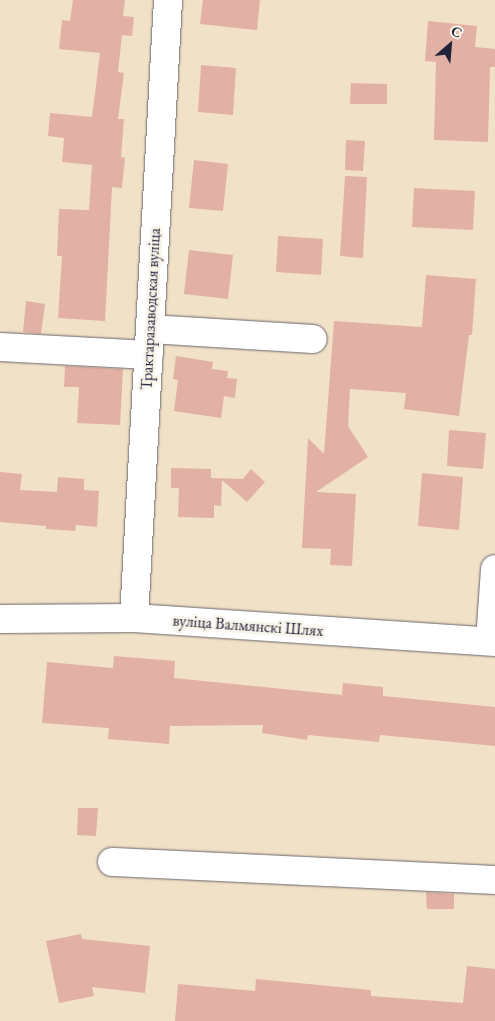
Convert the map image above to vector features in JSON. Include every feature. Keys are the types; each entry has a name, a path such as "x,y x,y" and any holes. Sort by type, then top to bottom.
{"street":[{"name":"Трактаразаводская вуліца","path":"134,618 168,0"},
{"path":"0,347 313,339"},
{"path":"492,641 495,569"},
{"name":"вуліца Валмянскі Шлях","path":"0,619 134,618 492,641"},
{"path":"112,862 495,880"}],"building":[{"path":"73,0 125,0 123,16 134,17 132,36 122,35 118,72 124,73 118,119 124,119 121,157 125,158 122,188 112,187 105,321 58,318 62,256 57,256 59,209 89,210 92,165 62,162 64,138 48,136 50,113 92,117 100,53 59,49 62,20 70,21"},
{"path":"203,0 260,0 257,30 200,24"},
{"path":"428,21 477,26 475,47 495,49 495,67 490,67 488,142 434,140 436,62 425,61"},
{"path":"201,65 236,68 233,115 198,112"},
{"path":"351,83 387,84 387,104 350,104"},
{"path":"346,140 365,141 363,171 345,170"},
{"path":"194,160 228,164 223,211 189,208"},
{"path":"345,176 367,177 363,258 340,256"},
{"path":"414,188 475,191 473,230 412,227"},
{"path":"278,236 323,239 321,275 276,272"},
{"path":"189,250 233,255 228,299 184,294"},
{"path":"426,275 476,279 472,335 469,335 459,416 404,409 406,393 350,389 348,426 368,457 316,492 356,494 352,566 330,565 331,549 302,548 308,438 324,454 334,321 422,327"},
{"path":"26,301 45,304 41,334 23,332"},
{"path":"176,356 213,362 212,369 228,371 227,378 237,379 235,398 224,396 221,418 174,411 178,380 173,379"},
{"path":"65,366 123,369 120,425 77,423 79,387 64,387"},
{"path":"449,430 486,433 483,469 447,466"},
{"path":"171,468 211,469 211,478 243,479 251,469 265,482 247,502 222,480 221,506 214,505 214,518 178,517 179,488 171,488"},
{"path":"0,472 22,474 20,490 57,492 58,477 84,479 84,490 99,491 97,527 76,525 75,531 46,529 46,526 0,522"},
{"path":"422,473 463,477 459,530 418,526"},
{"path":"114,656 175,661 174,678 342,695 343,683 383,687 383,696 495,707 495,746 380,735 379,742 308,735 307,740 262,733 263,725 170,726 169,744 108,739 109,728 42,723 47,662 113,668"},
{"path":"78,808 98,808 96,836 77,835"},
{"path":"426,892 454,894 454,909 427,909"},
{"path":"81,934 82,939 150,946 145,993 92,987 94,996 59,1003 46,941"},
{"path":"467,966 495,969 495,1021 175,1021 178,984 255,991 256,979 371,990 371,996 463,1003"}]}
